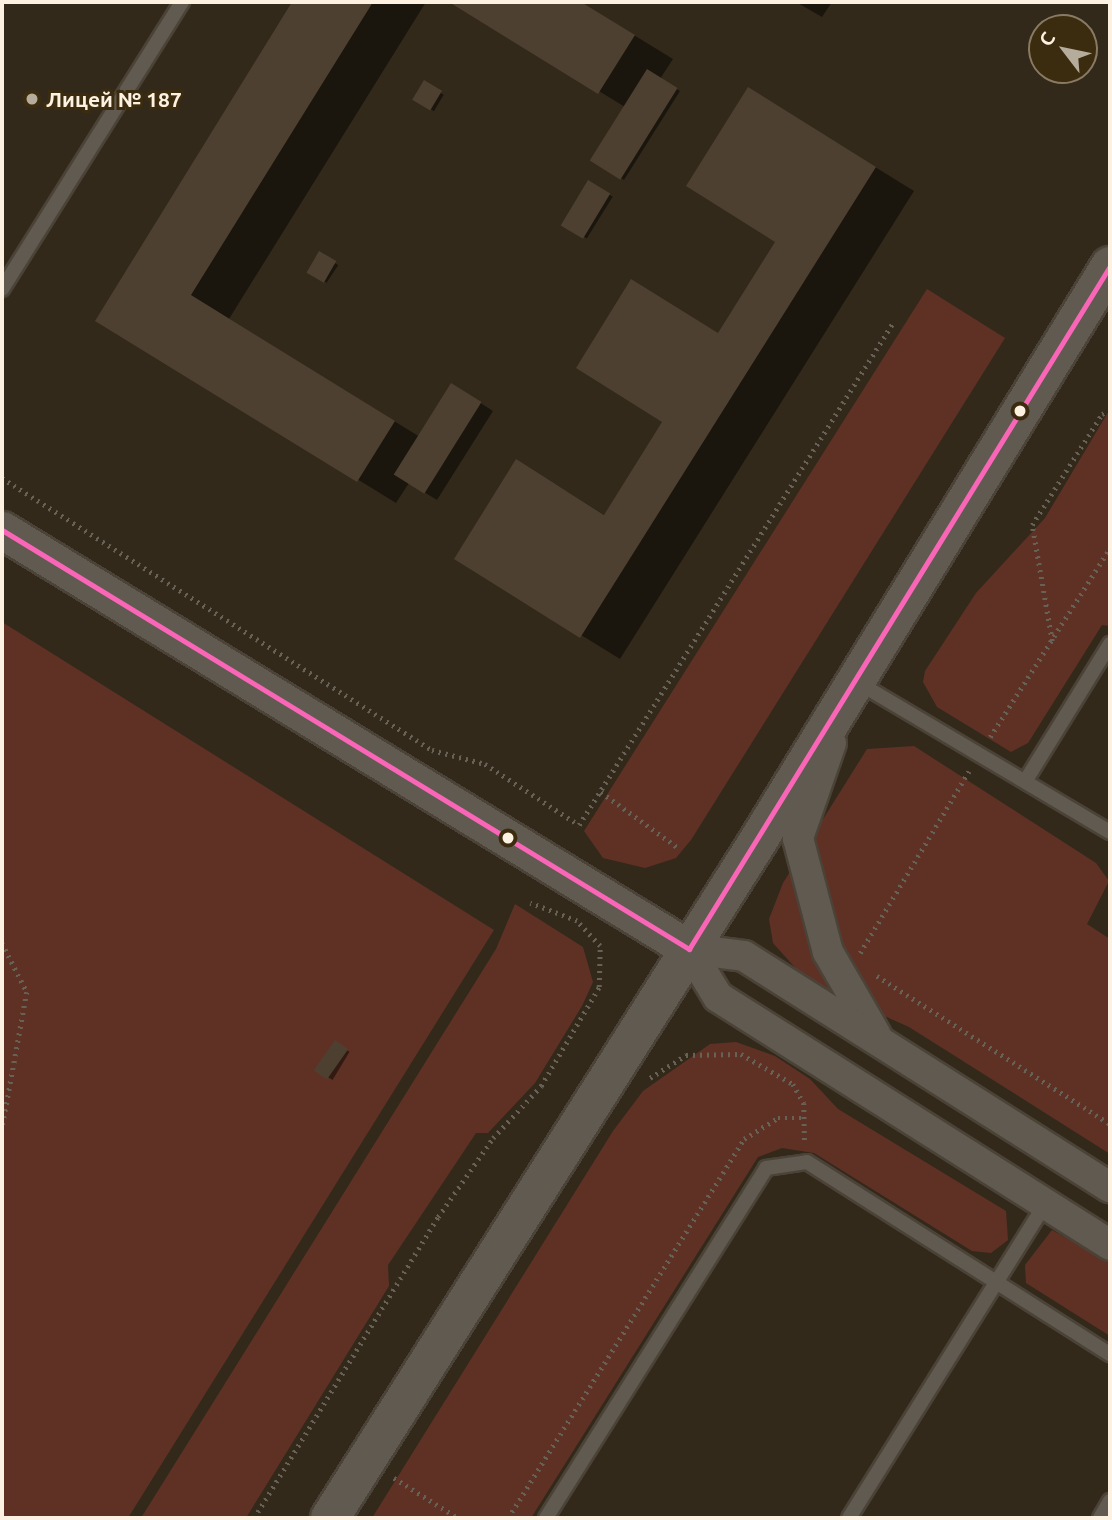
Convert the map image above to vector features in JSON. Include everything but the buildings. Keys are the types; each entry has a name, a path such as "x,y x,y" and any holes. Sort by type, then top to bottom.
{"main road":[{"path":"330,1518 689,949 1110,266"}],"street":[{"path":"2,530 689,949 744,956 1110,1187"},
{"path":"853,679 798,838 828,951 879,1041"},
{"path":"689,949 718,997 1110,1245"}],"lane":[{"path":"2,289 182,2"},
{"path":"1026,780 1110,644"},
{"path":"853,679 1110,832"},
{"path":"546,1518 766,1168 807,1162 1110,1354"},
{"path":"849,1518 1045,1204"},
{"path":"1100,1518 1110,1501"}],"path":[{"path":"2,478 432,750 485,764 579,825 894,321"},
{"path":"1052,641 1032,525 1102,414 1110,411"},
{"path":"601,792 677,847"},
{"path":"254,1518 438,1217 493,1139 541,1086 599,987 600,946 577,921 530,903"},
{"path":"2,943 27,992 2,1130"},
{"path":"849,951 854,962"},
{"path":"866,970 1110,1124"},
{"path":"640,1088 686,1055 741,1054 793,1084 805,1118 807,1162"},
{"path":"508,1518 744,1139 778,1118 805,1118"},
{"path":"384,1486 398,1464"},
{"path":"390,1475 458,1518"}],"shaded area":[{"path":"927,289 1005,338 691,840 676,858 645,868 603,858 584,831"},
{"path":"1110,409 1110,626 1102,625 1028,743 1011,752 937,707 923,682 925,671 976,593 1045,518"},
{"path":"2,622 494,930 128,1518 2,1518"},
{"path":"914,746 1096,863 1109,881 1087,924 1110,939 1110,1154 909,1027 808,982 773,943 769,919 783,883 867,749"},
{"path":"515,904 583,947 593,982 582,1006 535,1083 488,1133 476,1133 388,1265 389,1286 246,1518 141,1518 496,949"},
{"path":"736,1042 775,1056 810,1079 838,1109 1006,1211 1008,1240 991,1253 972,1251 814,1153 782,1148 758,1157 531,1518 372,1518 613,1131 643,1091 710,1044"},
{"path":"1052,1230 1110,1262 1110,1336 1026,1283 1025,1265"}],"transit line":[{"path":"689,949 1110,266"},
{"path":"2,530 689,949"}],"place":[{"name":"Лицей № 187","path":"32,99"}]}
